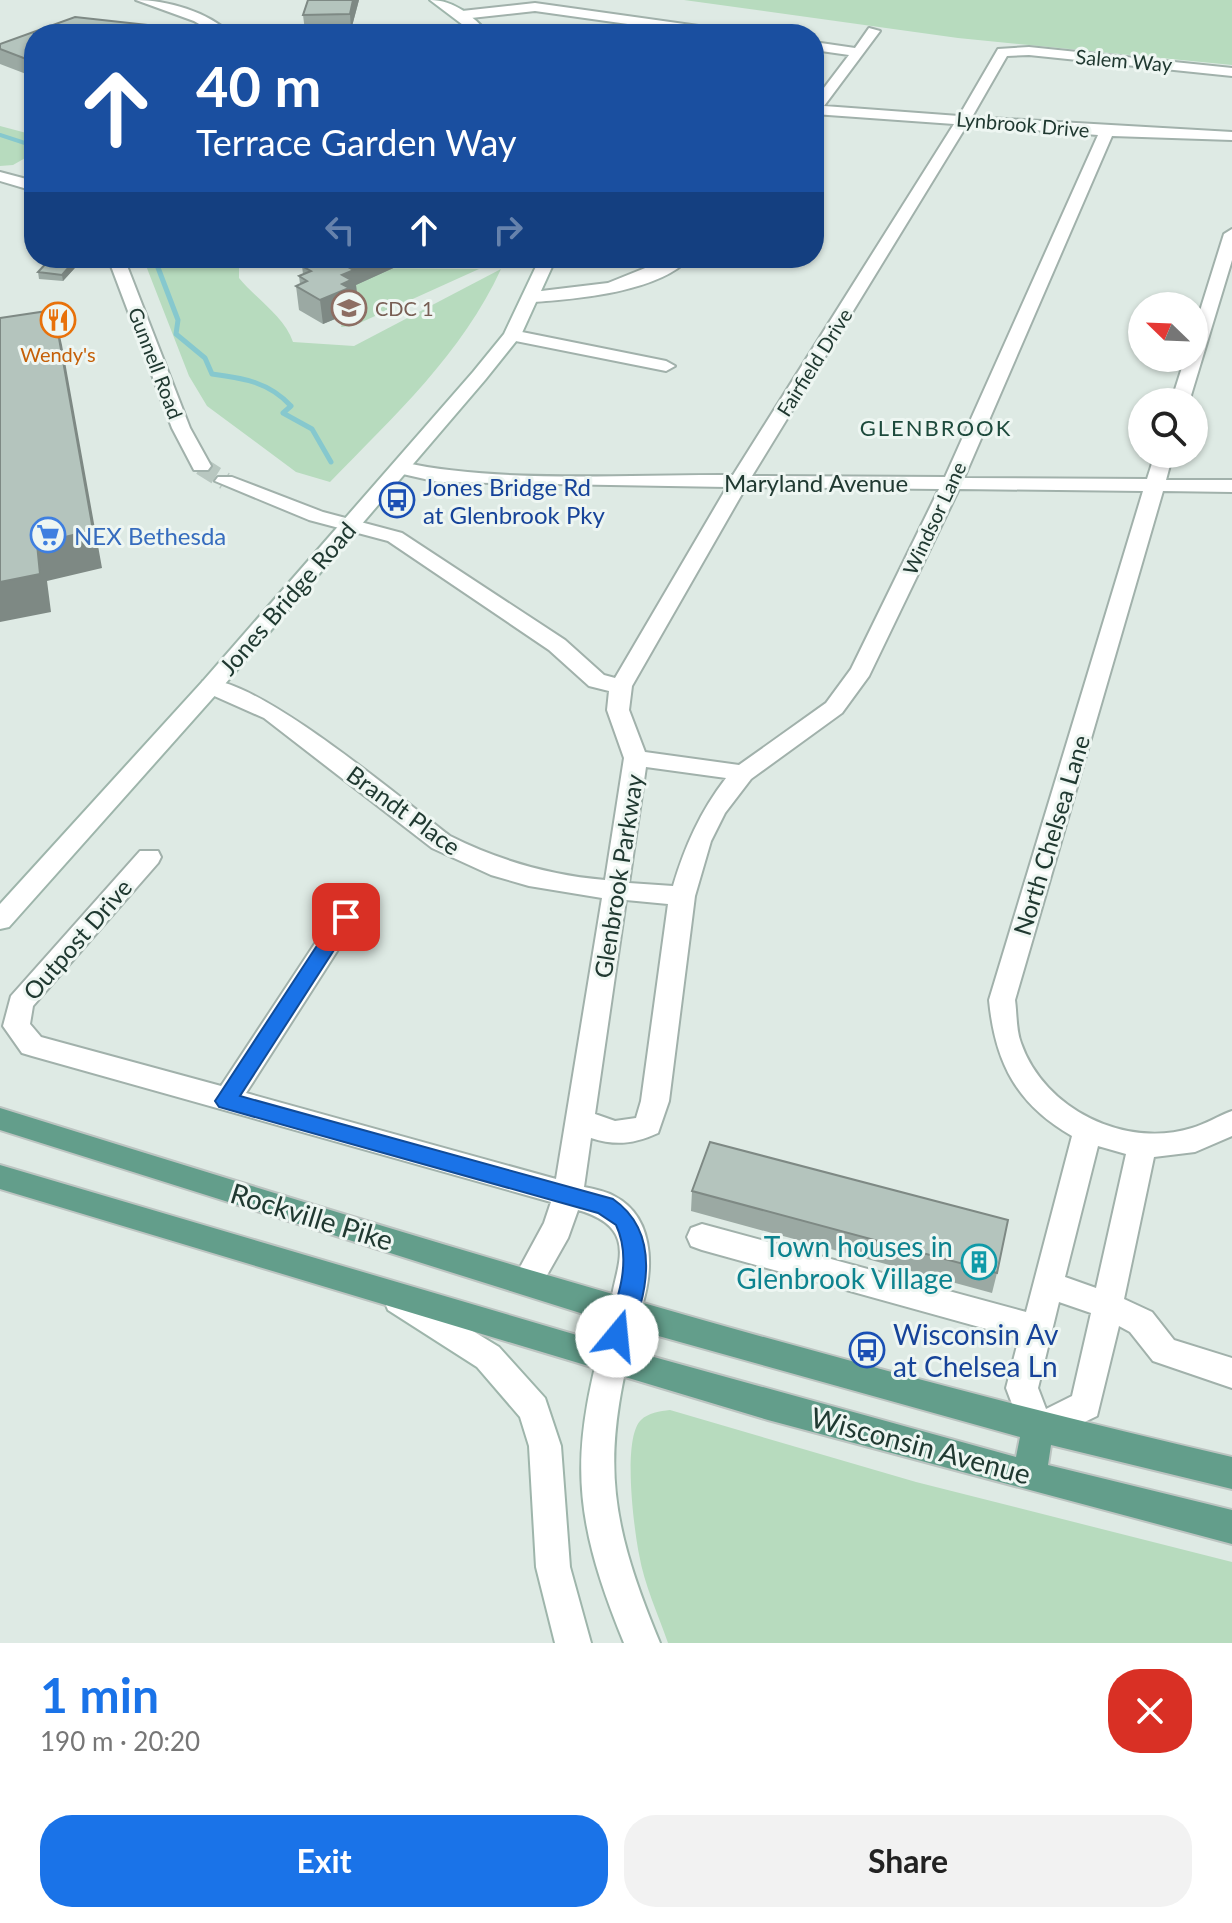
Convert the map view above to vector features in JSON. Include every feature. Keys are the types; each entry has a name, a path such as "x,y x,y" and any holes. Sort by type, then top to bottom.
{"main road":[{"name":"Rockville Pike","path":"0,1119 625,1311"},
{"name":"Rockville Pike","path":"0,1177 383,1290 610,1361"},
{"name":"Wisconsin Avenue","path":"625,1311 1037,1430 1232,1473"},
{"name":"Wisconsin Avenue","path":"610,1361 1232,1527"},
{"path":"1030,1475 1037,1430"}],"street":[{"path":"142,0 209,24"},
{"path":"436,0 472,24"},
{"path":"458,0 462,15"},
{"path":"462,15 535,7 650,24"},
{"path":"824,97 874,31"},
{"path":"824,47 857,52"},
{"name":"Salem Way","path":"1016,50 1232,72"},
{"name":"Fairfield Drive","path":"621,686 739,482 964,119 998,57 1016,50"},
{"name":"Lynbrook Drive","path":"824,111 1107,131 1232,136"},
{"name":"Windsor Lane","path":"582,1121 614,1134 632,1133 648,1125 655,1101 682,896 709,820 743,773 802,734 834,708 853,684 952,483 1107,131"},
{"path":"1208,312 1232,234"},
{"name":"Gunnell Road","path":"120,268 181,428 201,466"},
{"name":"Jones Bridge Road","path":"0,920 211,686 401,468 512,335 533,297 544,268"},
{"path":"533,297 616,288 666,268"},
{"path":"512,335 666,366"},
{"name":"Maryland Avenue","path":"401,468 431,475 490,478 1232,486"},
{"name":"North Chelsea Lane","path":"1142,1147 1087,1133 1051,1110 1015,1069 1001,1024 1002,1000 1160,468"},
{"path":"225,481 316,516 395,537 557,645 597,681 621,686"},
{"name":"Brandt Place","path":"211,686 272,713 441,842 468,857 528,880 614,890"},
{"name":"Glenbrook Parkway","path":"527,1282 557,1229 568,1196 582,1121 636,758 618,710 621,686"},
{"path":"636,758 743,773"},
{"name":"Outpost Drive","path":"149,857 20,1003 16,1026 32,1045 226,1101"},
{"path":"614,890 682,896"},
{"path":"346,917 226,1101 605,1205 624,1218 632,1236 633,1287 610,1361 595,1437 599,1530 615,1584 642,1643"},
{"path":"1087,1133 1022,1388 1037,1430 1086,1405 1142,1147 1213,1135 1232,1123"},
{"path":"702,1237 973,1314 1036,1328"},
{"path":"1048,1285 1107,1305 1141,1322 1164,1351 1232,1373"},
{"path":"383,1290 488,1357 534,1409 545,1446 553,1567 573,1643"}],"green space":[{"path":"684,0 1232,0 1232,65 958,38"},
{"path":"0,126 24,132 24,159 13,165 0,166"},
{"path":"147,268 239,268 239,278 284,324 293,342 354,346 501,269 467,329 447,356 402,408 330,482 296,472 207,406 189,376"},
{"path":"359,268 479,269 353,326 341,327"},
{"path":"670,1410 916,1482 1232,1562 1232,1643 668,1643 641,1565 632,1505 631,1464 635,1430 641,1420 651,1414"}],"building":[{"path":"308,0 353,0 350,14 303,15"},
{"path":"75,17 139,24 56,24"},
{"path":"24,35 24,58 0,49 0,44"},
{"path":"42,268 68,268 62,275 38,272"},
{"path":"306,268 354,270 342,275 351,280 342,284 349,288 320,300 296,286 307,281 299,276 311,271"},
{"path":"54,310 93,530 37,544 40,574 0,582 0,318"},
{"path":"710,1142 1008,1220 997,1273 692,1191"}],"waterway":[{"path":"0,135 24,143"},
{"path":"158,268 178,320 176,334 205,358 212,374 255,382 283,398 291,406 283,413 312,429 331,462"}],"tunnel":[{"path":"201,466 225,481"}],"place":[{"name":"CDC 1","path":"349,308"},
{"name":"Wendy's","path":"58,320"},
{"name":"Jones Bridge Rd at Glenbrook Pky","path":"397,500"},
{"name":"NEX Bethesda","path":"48,535"},
{"name":"Town houses in Glenbrook Village","path":"979,1262"},
{"name":"Wisconsin Av at Chelsea Ln","path":"867,1350"}],"district":[{"name":"GLENBROOK","path":"936,427"}],"route":[{"path":"346,917 226,1101 605,1205 624,1218 632,1236 634,1256 633,1287 617,1336"}]}
